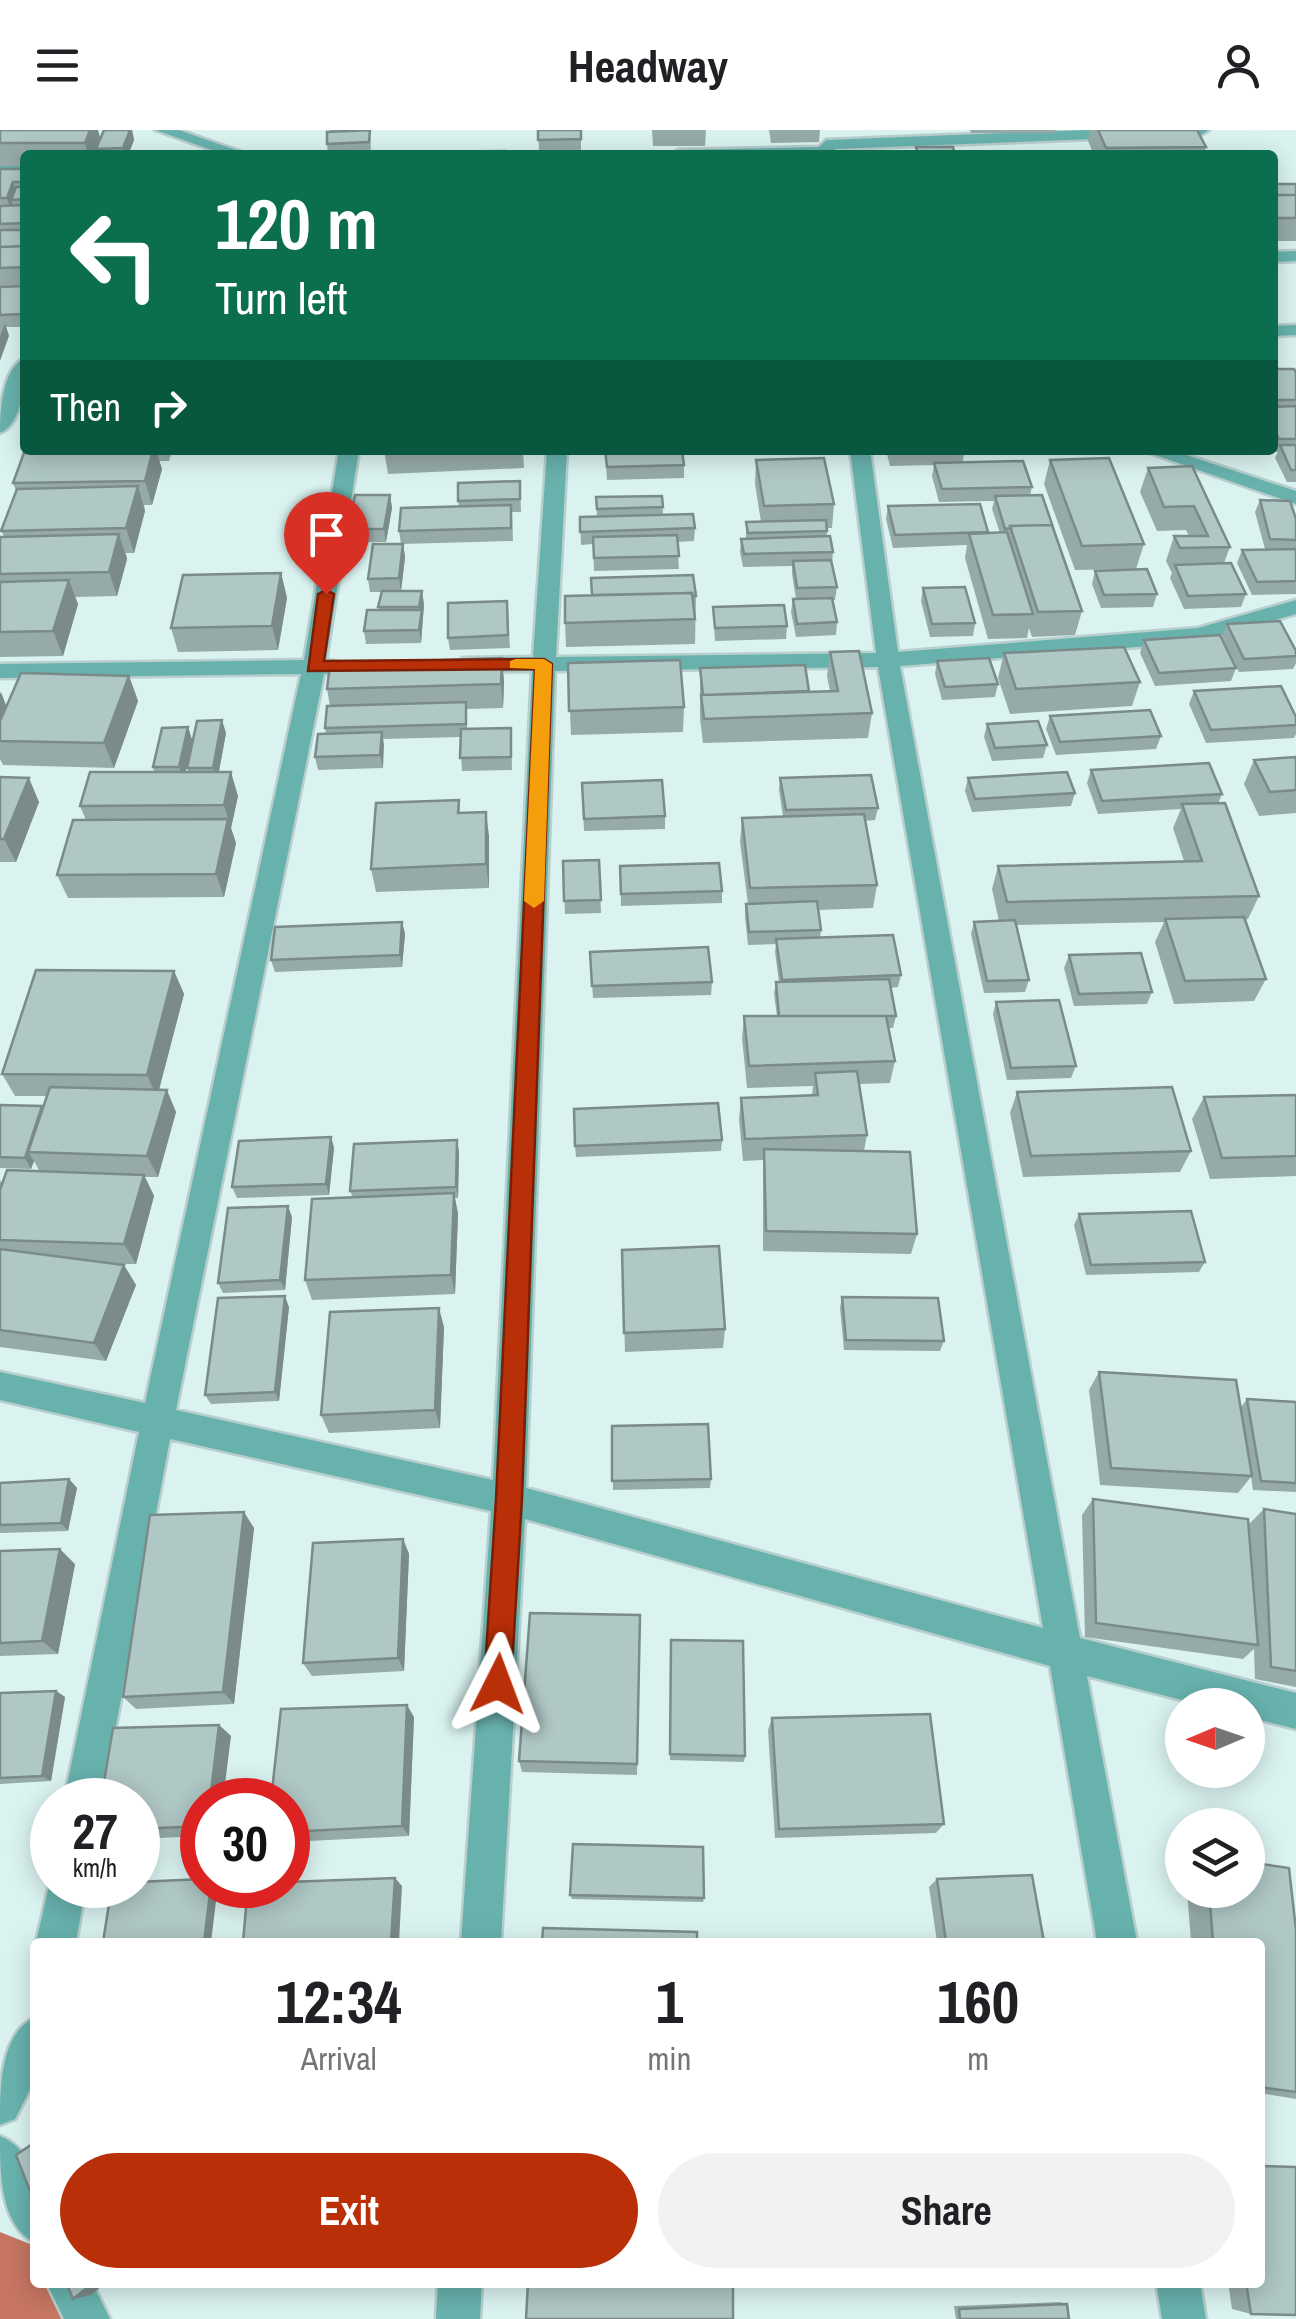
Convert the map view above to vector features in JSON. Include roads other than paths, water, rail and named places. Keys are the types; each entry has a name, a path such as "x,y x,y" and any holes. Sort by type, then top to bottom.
{"street":[{"path":"163,130 226,150"},
{"path":"827,150 826,145 1202,130"},
{"path":"0,427 17,373"},
{"path":"88,1778 157,1421 314,667 348,455"},
{"path":"482,1938 509,1499 544,664 557,455"},
{"path":"861,455 888,660 1116,1938"},
{"path":"1165,455 1296,498"},
{"path":"448,665 938,659 1199,635 1296,607"},
{"path":"0,671 352,666"},
{"path":"0,1386 509,1499 1296,1712"},
{"path":"57,1938 63,1908"},
{"path":"0,2104 30,2047"},
{"path":"0,2157 30,2212"},
{"path":"71,2288 88,2319"},
{"path":"458,2319 460,2288"},
{"path":"1179,2288 1184,2319"}],"waterway":[{"path":"0,2289 13,2319"}]}
